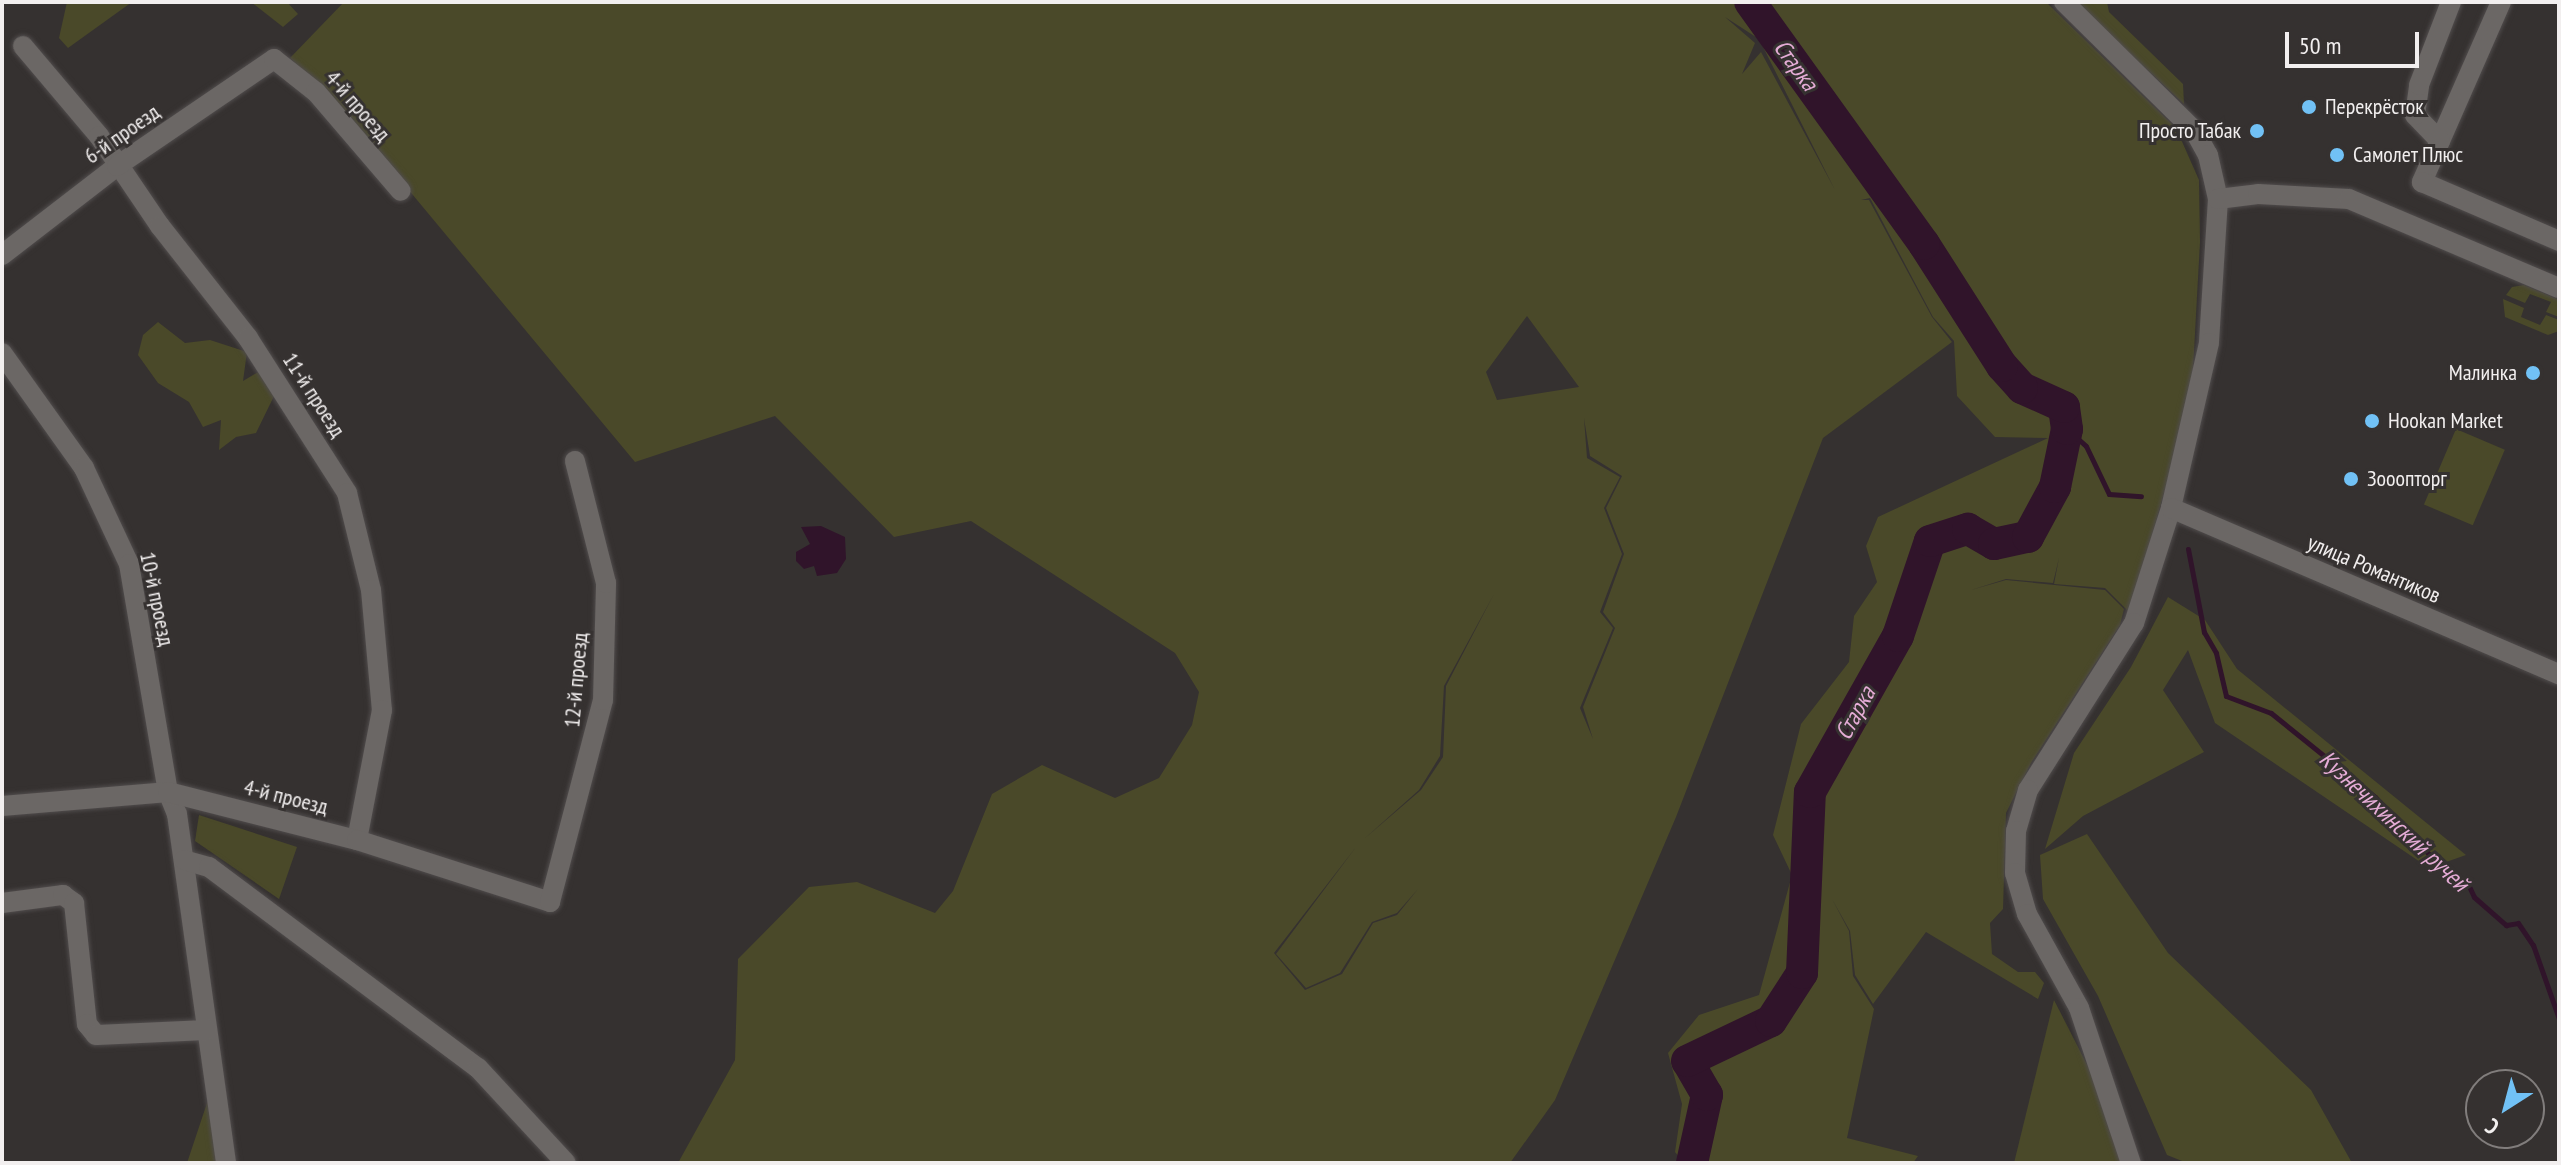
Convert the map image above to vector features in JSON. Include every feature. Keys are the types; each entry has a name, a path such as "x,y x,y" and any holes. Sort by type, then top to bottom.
{"street":[{"path":"2064,2 2194,130 2208,155 2218,199 2209,343 2171,508 2134,623 2028,790 2016,831 2015,873 2027,914 2079,1008 2131,1163"},
{"path":"2440,141 2415,115 2419,85 2451,2"},
{"path":"2501,2 2422,182 2559,241"},
{"name":"11-й проезд","path":"23,46 99,136 117,166 248,338 347,493 371,590 382,710 357,840"},
{"name":"6-й проезд","path":"2,255 117,166 274,59"},
{"name":"4-й проезд","path":"274,59 316,92 401,191"},
{"path":"2218,199 2258,194 2349,199 2559,288"},
{"name":"10-й проезд","path":"2,353 84,468 129,564 168,792 184,860 226,1163"},
{"name":"12-й проезд","path":"550,902 603,700 606,583 575,461"},
{"name":"улица Романтиков","path":"2171,508 2559,674"},
{"name":"4-й проезд","path":"2,806 168,792 357,840 550,902"},
{"path":"184,860 209,867 478,1068 566,1163"},
{"path":"2,903 63,895 74,903 87,1024 96,1035 207,1030"}],"shaded area":[{"path":"67,2 132,2 68,48 59,38"},
{"path":"251,2 287,2 298,14 283,27"},
{"path":"344,2 2046,2 2176,128 2199,180 2200,242 2193,370 2175,454 2130,613 2105,588 2054,584 2059,558 2053,583 2006,579 1971,590 2006,580 2105,590 2124,609 2120,625 2031,763 2006,813 2003,909 1990,923 1992,954 2018,972 2035,972 2044,983 2038,999 1926,932 1873,1004 1855,975 1850,931 1832,899 1849,931 1853,976 1874,1009 1847,1138 1918,1156 1913,1163 1684,1163 1675,1152 1682,1104 1668,1053 1699,1015 1759,995 1792,875 1773,835 1801,724 1849,662 1854,616 1877,582 1866,546 1878,517 2048,438 1995,437 1957,396 1954,341 1933,317 1870,198 1861,200 1869,200 1932,317 1952,342 1823,438 1676,817 1555,1100 1510,1163 678,1163 735,1060 738,959 809,887 857,882 935,913 953,891 992,794 1042,765 1115,798 1159,778 1192,725 1199,692 1175,653 971,521 894,537 775,416 635,462 338,105 290,58","holes":["1725,17 1759,39 1835,190 1761,52 1742,74 1755,43","1527,316 1579,387 1497,400 1486,372","1584,418 1590,456 1622,476 1606,508 1624,554 1603,612 1615,628 1583,707 1593,739 1580,708 1613,628 1600,612 1622,554 1604,508 1620,477 1587,458","1494,594 1446,686 1443,757 1421,790 1364,839 1419,790 1440,756 1444,686","1356,847 1276,954 1306,988 1340,973 1372,922 1397,913 1418,889 1397,915 1373,923 1342,974 1305,990 1274,953"]},
{"path":"2075,2 2107,2 2109,12 2183,84 2184,104"},
{"path":"2524,285 2559,300 2559,317 2546,312 2551,302 2530,294 2525,303 2506,295 2512,287"},
{"path":"2503,299 2524,308 2521,317 2540,325 2546,315 2559,320 2559,331 2548,335 2505,317"},
{"path":"158,322 185,343 210,340 247,352 243,381 260,371 275,394 256,433 236,437 219,450 221,420 203,427 189,402 158,383 138,355 143,335"},
{"path":"2456,429 2505,450 2473,525 2424,504"},
{"path":"821,526 845,537 846,559 837,573 817,576 814,566 804,569 796,561 796,552 810,544 801,527"},
{"path":"2168,597 2205,620 2237,669 2466,855 2429,868 2215,723 2188,650 2163,690 2204,752 2083,816 2045,849 2074,753 2131,667"},
{"path":"199,815 297,847 279,899 195,841"},
{"path":"2087,834 2168,953 2311,1090 2352,1163 2187,1163 2167,1155 2098,996 2043,899 2040,855"},
{"path":"2054,1000 2102,1094 2123,1163 2014,1163"},
{"path":"209,1097 218,1163 187,1163"}],"waterway":[{"name":"Старка","path":"1692,1163 1707,1095 1687,1061 1771,1021 1802,973 1810,792 1898,636 1930,541 1968,529 1994,544 2028,537 2055,487 2067,429 2064,407 2022,388 2002,366 1924,244 1750,2"},
{"name":"Кузнечихинский ручей","path":"2067,429 2086,446 2109,494 2141,496"},
{"name":"Кузнечихинский ручей","path":"2188,549 2204,632 2216,653 2226,696 2271,713 2375,797 2457,884 2468,884 2474,897 2506,925 2518,923 2533,945 2559,1019"}],"place":[{"name":"Перекрёсток","path":"2309,107"},
{"name":"Просто Табак","path":"2257,131"},
{"name":"Самолет Плюс","path":"2337,155"},
{"name":"Малинка","path":"2533,373"},
{"name":"Hookan Market","path":"2372,421"},
{"name":"Зооопторг","path":"2351,479"}]}
